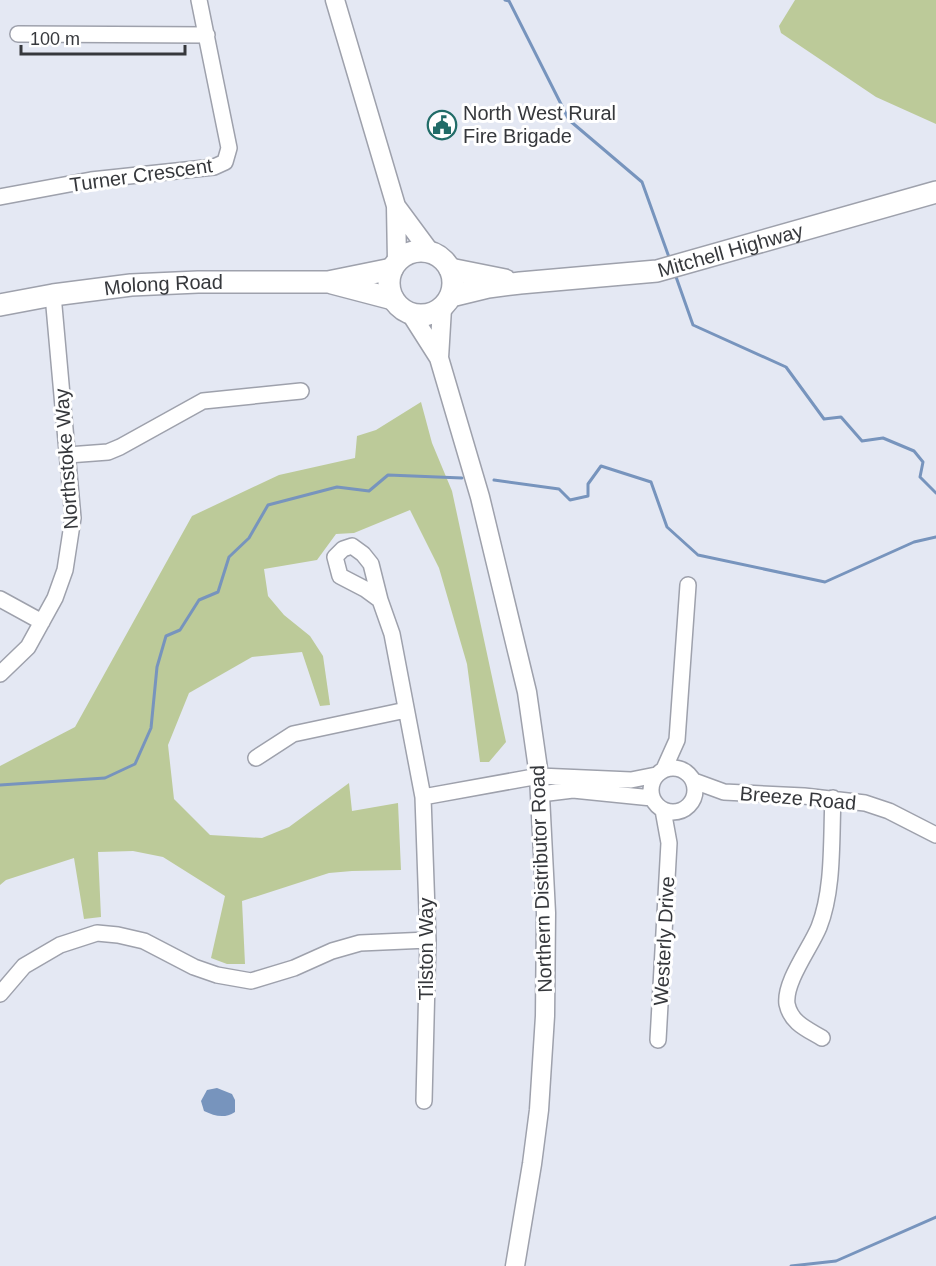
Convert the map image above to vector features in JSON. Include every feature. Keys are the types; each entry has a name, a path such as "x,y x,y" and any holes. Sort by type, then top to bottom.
{"highway":[{"name":"Mitchell Highway","path":"447,302 488,287 657,271 936,192"},
{"path":"416,252 430,252 440,257 450,269 453,284 447,302 427,315 411,314 399,307 393,299 389,285 395,265 407,254 416,252"},
{"name":"Molong Road","path":"0,305 53,295 131,285 187,282 328,282 395,265"},
{"name":"Mitchell Highway","path":"450,269 520,283"},
{"name":"Molong Road","path":"328,282 393,299"}],"main road":[{"path":"335,0 396,206 395,265"},
{"path":"396,206 430,252"},
{"name":"Northern Distributor Road","path":"439,358 447,302"},
{"name":"Northern Distributor Road","path":"411,314 439,358 480,497 527,692 539,785 547,945 543,1062 532,1164 515,1266"}],"street":[{"name":"Turner Crescent","path":"0,197 92,180 214,167 225,162 229,148 199,0"},
{"path":"18,34 207,35"},
{"name":"Northstoke Way","path":"0,674 28,647 55,598 65,570 71,535 73,518 53,295"},
{"path":"68,455 108,452 203,401 301,390"},
{"path":"658,804 652,782 660,772 676,740 688,585"},
{"path":"0,599 42,622"},
{"name":"Tilston Way","path":"380,600 392,634 423,797 428,940 424,1101"},
{"path":"256,758 293,734 406,710"},
{"path":"539,785 658,804 672,812 687,807 696,792 676,740"},
{"path":"423,797 539,785 631,780 671,767 689,776"},
{"name":"Breeze Road","path":"689,776 724,792 833,798 865,803 936,835"},
{"name":"Breeze Road","path":"687,807 724,792"},
{"path":"822,1038 798,1024 792,1017 787,1002 791,984 819,929 828,895 833,798"},
{"name":"Westerly Drive","path":"658,804 669,843 658,1040"},
{"name":"Westerly Drive","path":"669,843 687,807"},
{"path":"0,994 24,966 60,945 97,933 144,941 217,975 251,981 294,968 332,951 360,943 428,940"}],"green space":[{"path":"795,0 936,0 936,124 876,97 781,33 779,26"},
{"path":"421,402 432,443 452,491 506,742 489,762 480,762 467,664 439,568 410,510 354,533 336,534 317,560 264,569 268,596 284,615 310,636 323,656 330,705 320,706 302,652 252,657 189,693 168,745 174,799 210,835 262,838 289,827 349,783 352,811 398,803 401,870 329,873 242,901 245,964 227,964 211,958 225,896 163,857 133,851 98,852 101,917 84,919 74,858 6,880 0,885 0,766 75,727 192,516 279,475 355,458 357,436 376,430"}],"water":[{"path":"217,1088 232,1094 235,1100 235,1112 227,1116 219,1116 204,1111 201,1101 207,1090"}],"waterway":[{"path":"505,0 509,1 569,120 642,182 670,260"},
{"path":"675,274 693,325 786,367 824,419 841,417 862,441 883,438 914,451 923,462 920,477 936,493"},
{"path":"494,480 559,489 570,500 588,496 588,484 601,466 651,482 667,527 698,555 825,582 914,542 936,537"},
{"path":"0,785 105,778 135,764 151,728 157,667 166,636 180,630 199,600 218,592 229,557 249,538 268,505 337,487 369,491 388,475 462,478"},
{"path":"791,1266 836,1261 936,1217"}],"place":[{"name":"North West Rural Fire Brigade","path":"442,125"}]}
